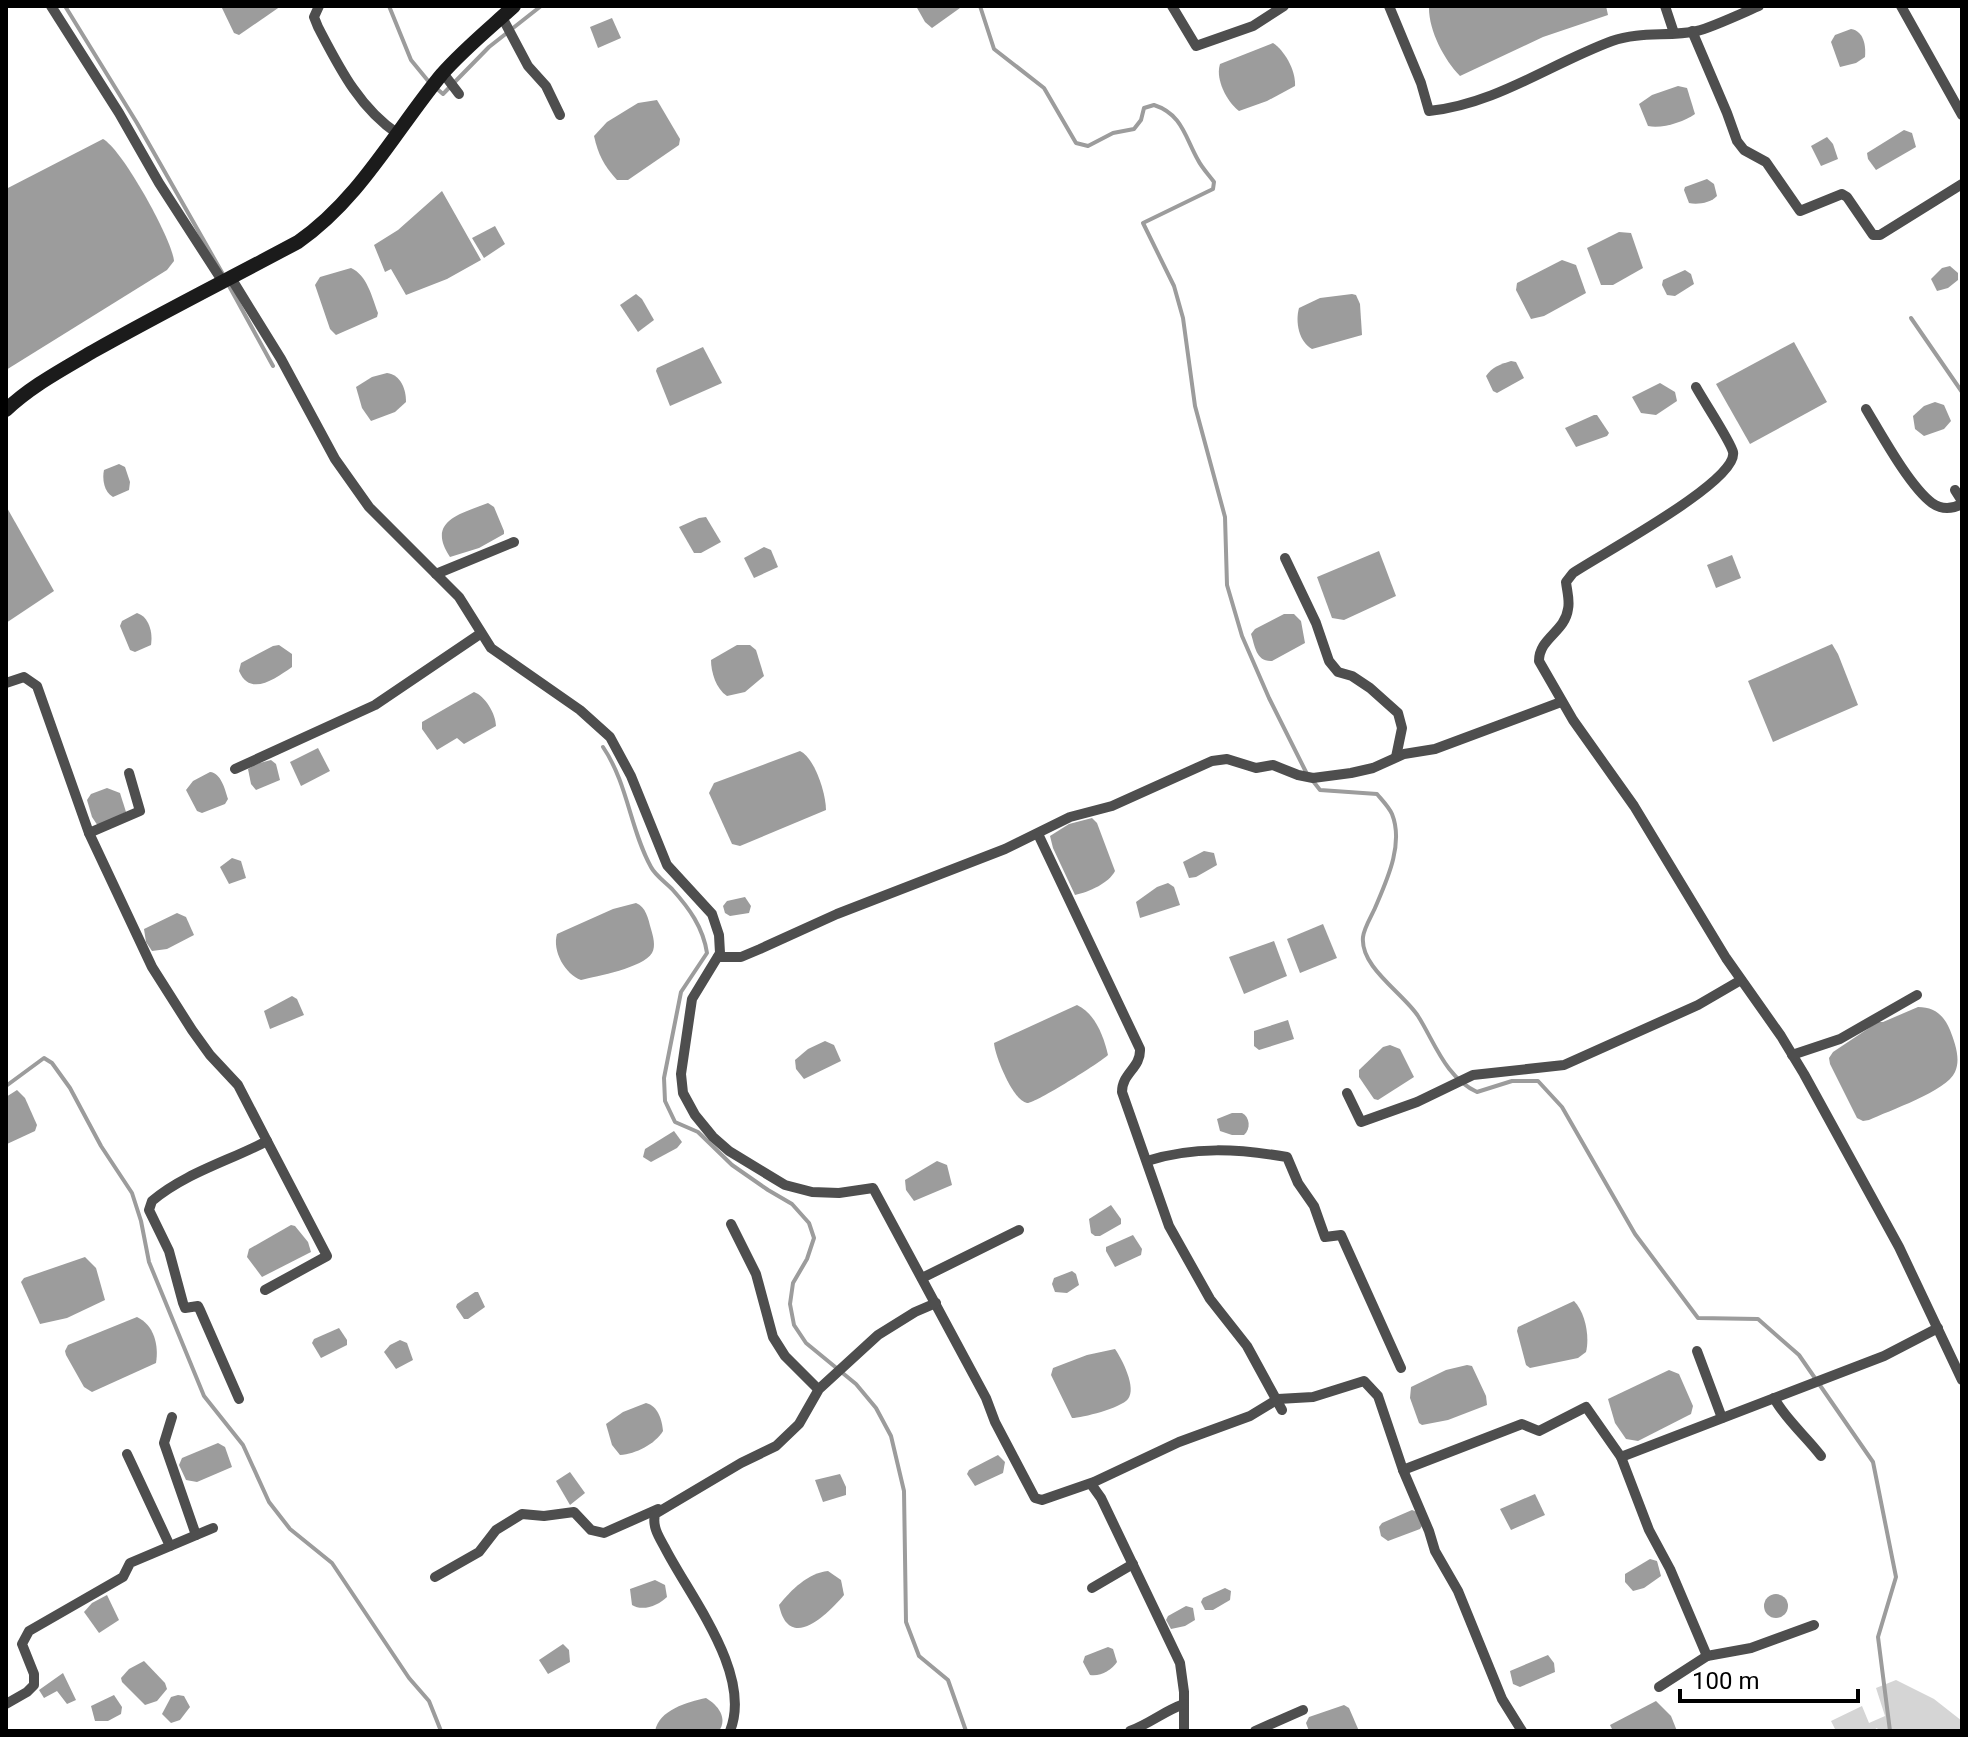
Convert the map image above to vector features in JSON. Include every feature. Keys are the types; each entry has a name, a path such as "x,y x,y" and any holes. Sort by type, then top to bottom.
{"main road":[{"path":"6,410 20,396 47,379 317,229 336,212 427,95 449,82 514,6"}],"street":[{"path":"51,6 119,113 145,161 281,359 335,459 369,507 459,597 491,648 580,710 610,737 631,776 667,865 712,914 719,935 718,957 696,988 689,1014 681,1083 695,1115 713,1137 729,1151 785,1185 812,1192 839,1193 873,1188 936,1303 1035,1498 1042,1500 1091,1484 1179,1442 1250,1416 1283,1397 1313,1397 1364,1381 1378,1396 1438,1558 1458,1591 1502,1699 1522,1731"},
{"path":"319,6 314,17 318,27 357,95 368,111 398,134"},
{"path":"1172,6 1196,46 1253,26 1284,6"},
{"path":"1389,6 1421,83 1429,111 1444,110 1515,87 1613,41 1638,35 1692,31 1759,6"},
{"path":"1665,6 1674,33"},
{"path":"1901,6 1962,115"},
{"path":"504,20 528,66 546,86 560,115"},
{"path":"1692,31 1737,141 1744,150 1766,162 1800,211 1842,194 1873,235 1880,235 1962,184"},
{"path":"1696,387 1732,449 1733,460 1695,498 1602,553 1568,578 1567,615 1561,626 1542,645 1539,657 1561,702 1619,782 1741,980 1792,1055 1876,1201 1962,1380"},
{"path":"1866,409 1909,475 1932,503 1952,509 1962,502 1955,490"},
{"path":"436,574 514,542"},
{"path":"1285,558 1316,623 1329,661 1338,672 1352,676 1370,688 1398,713 1402,728 1396,757"},
{"path":"235,769 375,705 480,634"},
{"path":"6,683 24,677 37,686 89,833 145,953 175,1008 210,1055 238,1085 327,1256 265,1290"},
{"path":"718,957 741,957 837,914 1038,834 1070,817 1112,806 1212,761 1227,759 1256,768 1273,765 1313,778 1373,768 1396,757 1435,749 1561,702"},
{"path":"89,833 140,811 129,773"},
{"path":"1038,834 1140,1049 1138,1062 1121,1086 1176,1240 1210,1299 1247,1346 1282,1410"},
{"path":"1347,1093 1361,1122 1417,1102 1473,1075 1564,1065 1698,1005 1741,980"},
{"path":"1792,1055 1840,1039 1917,995"},
{"path":"239,1399 198,1306 185,1308 169,1251 149,1210 152,1201 166,1191 212,1165 267,1141"},
{"path":"1147,1161 1189,1151 1238,1150 1287,1157 1298,1183 1314,1206 1325,1237 1341,1235 1401,1368"},
{"path":"731,1224 756,1274 773,1337 785,1356 818,1389"},
{"path":"922,1278 1019,1230"},
{"path":"435,1577 479,1552 496,1530 522,1514 544,1516 574,1512 591,1530 604,1533 660,1509 776,1446 799,1424 818,1389 878,1335 936,1303"},
{"path":"1621,1457 1884,1356 1938,1328"},
{"path":"1697,1351 1722,1418"},
{"path":"1774,1398 1782,1413 1803,1431 1821,1456"},
{"path":"1403,1470 1522,1424 1539,1431 1586,1407 1621,1457 1649,1530 1670,1569 1707,1656"},
{"path":"172,1417 164,1443 196,1535"},
{"path":"127,1454 170,1546"},
{"path":"1091,1484 1101,1498 1180,1663 1184,1731"},
{"path":"660,1509 655,1514 655,1528 681,1577 708,1618 724,1658 733,1690 735,1718 730,1731"},
{"path":"6,1704 34,1685 34,1674 22,1644 25,1635 123,1577 130,1563 213,1528"},
{"path":"1092,1588 1133,1564"},
{"path":"1659,1687 1707,1656 1751,1648 1814,1625"},
{"path":"1130,1731 1152,1723 1162,1712 1184,1704"},
{"path":"1255,1731 1303,1710"}],"shaded area":[{"path":"221,6 281,6 239,35 234,33"},
{"path":"916,6 960,6 960,8 932,28"},
{"path":"1429,6 1606,6 1608,15 1543,37 1460,76 1438,44"},
{"path":"612,18 621,38 598,48 590,27"},
{"path":"1851,29 1861,36 1865,57 1840,67 1831,42 1835,35"},
{"path":"1273,43 1289,62 1295,86 1239,111 1223,90 1220,64"},
{"path":"1678,86 1687,88 1695,114 1673,124 1648,126 1639,104 1652,95"},
{"path":"657,100 680,139 679,145 628,180 617,180 602,160 594,136 607,122 638,103"},
{"path":"1904,130 1912,133 1916,147 1876,170 1867,153"},
{"path":"1827,137 1838,159 1821,166 1811,146"},
{"path":"103,139 122,159 145,196 165,234 174,261 167,270 6,370 6,189"},
{"path":"1707,179 1714,184 1717,196 1704,203 1689,203 1685,187"},
{"path":"442,191 481,260 447,279 406,295 391,269 385,272 374,245 398,230"},
{"path":"495,226 505,244 484,258 472,238"},
{"path":"1619,232 1631,233 1643,268 1613,285 1601,285 1587,248"},
{"path":"1562,260 1576,265 1586,293 1544,316 1531,319 1516,290 1517,283"},
{"path":"1950,266 1958,273 1958,280 1948,288 1937,291 1931,279 1942,268"},
{"path":"351,268 365,281 378,313 377,317 336,335 330,329 315,285 320,277"},
{"path":"1685,270 1691,274 1694,284 1675,296 1667,295 1663,280"},
{"path":"636,294 654,320 638,332 620,305"},
{"path":"1356,295 1360,304 1362,335 1312,349 1308,346 1299,331 1299,308 1320,298"},
{"path":"1794,342 1827,402 1750,444 1716,384"},
{"path":"703,347 722,383 670,406 657,368"},
{"path":"1516,362 1524,378 1497,393 1493,391 1486,376 1494,368"},
{"path":"387,373 402,383 406,402 395,412 371,421 362,408 356,387 372,377"},
{"path":"1660,383 1675,392 1677,401 1656,415 1641,413 1632,397"},
{"path":"1935,402 1944,405 1951,421 1944,429 1924,436 1915,429 1913,416 1924,406"},
{"path":"1594,415 1609,433 1576,447 1565,428"},
{"path":"119,464 125,467 129,490 113,497 104,485 104,470"},
{"path":"488,503 494,507 504,534 479,548 450,557 442,535 444,527 457,515"},
{"path":"6,506 54,591 6,623"},
{"path":"706,517 721,542 701,553 694,553 679,527"},
{"path":"764,547 771,550 778,567 754,578 744,558"},
{"path":"1379,551 1396,596 1344,620 1332,618 1317,577"},
{"path":"1732,555 1741,578 1716,588 1707,565"},
{"path":"137,613 147,621 151,630 151,645 135,652 130,650 120,626 122,621"},
{"path":"1284,614 1294,614 1301,621 1305,643 1267,661 1257,652 1251,634"},
{"path":"1832,644 1858,705 1773,742 1748,681"},
{"path":"279,645 292,654 292,667 263,683 250,683 244,679 239,671 241,663"},
{"path":"737,645 750,645 756,650 764,676 745,692 727,696 715,680 711,660"},
{"path":"474,692 489,706 496,726 464,744 457,738 437,750 422,729 422,722"},
{"path":"318,748 330,771 301,786 290,762"},
{"path":"800,751 819,777 826,810 740,846 732,844 709,793 714,783"},
{"path":"271,760 276,764 280,780 256,790 251,784 248,769"},
{"path":"210,772 220,778 228,799 225,804 202,813 197,811 186,790 193,781"},
{"path":"107,788 120,793 126,812 98,826 87,800 91,794"},
{"path":"1092,818 1097,823 1115,871 1098,886 1075,895 1050,836 1069,824"},
{"path":"1204,851 1214,853 1217,865 1189,878 1183,862"},
{"path":"232,858 241,861 246,878 229,884 220,867"},
{"path":"1168,883 1174,887 1180,905 1140,918 1136,902"},
{"path":"745,897 751,906 749,913 730,916 725,913 723,906 727,901"},
{"path":"636,903 646,913 654,944 652,953 639,963 619,971 581,980 570,973 556,948 557,934 613,909"},
{"path":"177,913 186,917 194,935 167,949 152,951 146,942 144,929"},
{"path":"1323,924 1337,958 1300,973 1287,939"},
{"path":"1274,941 1287,976 1244,994 1229,957"},
{"path":"292,996 297,999 304,1015 270,1029 264,1011"},
{"path":"1077,1005 1094,1020 1108,1055 1081,1074 1027,1103 1016,1095 1006,1077 994,1043"},
{"path":"1918,1007 1934,1010 1948,1025 1957,1051 1955,1072 1941,1086 1916,1100 1869,1120 1857,1118 1829,1058 1833,1052 1878,1022"},
{"path":"1288,1020 1294,1039 1259,1050 1254,1046 1254,1031"},
{"path":"825,1041 834,1045 841,1061 804,1079 796,1069 795,1060"},
{"path":"1390,1045 1400,1049 1414,1077 1378,1100 1374,1099 1359,1077 1359,1070 1383,1047"},
{"path":"17,1090 25,1098 37,1125 35,1131 7,1144 6,1097"},
{"path":"1242,1113 1247,1117 1249,1126 1244,1135 1220,1131 1217,1119"},
{"path":"674,1131 682,1142 677,1148 651,1162 643,1157 645,1149"},
{"path":"937,1161 947,1165 952,1185 914,1201 906,1190 905,1180"},
{"path":"1111,1205 1121,1224 1095,1236 1091,1233 1089,1219"},
{"path":"291,1225 308,1242 311,1252 262,1277 247,1257 249,1249"},
{"path":"1133,1235 1142,1249 1141,1255 1115,1267 1106,1247"},
{"path":"85,1257 96,1268 105,1300 67,1318 40,1324 21,1282 24,1278"},
{"path":"1072,1271 1079,1285 1067,1293 1055,1292 1052,1284 1054,1278"},
{"path":"478,1292 485,1307 464,1319 457,1304"},
{"path":"1574,1301 1586,1325 1586,1352 1578,1358 1530,1368 1526,1365 1518,1327"},
{"path":"137,1317 148,1325 154,1336 156,1363 92,1392 84,1387 66,1355 68,1345"},
{"path":"339,1328 347,1345 321,1358 312,1343 314,1339"},
{"path":"400,1340 407,1343 413,1360 396,1369 384,1352"},
{"path":"1115,1349 1130,1381 1128,1399 1110,1409 1072,1418 1051,1375 1053,1368 1087,1355"},
{"path":"1472,1366 1487,1405 1448,1420 1419,1423 1410,1398 1411,1387 1446,1370"},
{"path":"1669,1370 1679,1374 1693,1406 1691,1414 1638,1441 1626,1439 1615,1423 1608,1399"},
{"path":"646,1403 656,1410 663,1431 644,1448 620,1455 612,1445 606,1424 623,1412"},
{"path":"218,1443 225,1447 232,1467 197,1482 186,1480 179,1465 182,1458"},
{"path":"998,1455 1005,1462 1003,1473 975,1486 967,1474 969,1470"},
{"path":"570,1472 585,1493 570,1505 556,1481"},
{"path":"840,1474 846,1495 823,1502 815,1480"},
{"path":"1535,1494 1545,1515 1511,1530 1500,1509"},
{"path":"1412,1510 1417,1512 1422,1526 1420,1529 1388,1541 1381,1536 1379,1527 1382,1523"},
{"path":"1650,1559 1657,1561 1661,1576 1644,1588 1633,1591 1625,1582 1625,1574"},
{"path":"828,1571 841,1580 844,1595 809,1625 800,1628 791,1626 784,1619 779,1605 807,1579"},
{"path":"655,1580 665,1585 667,1597 651,1607 632,1605 630,1589"},
{"path":"1225,1588 1231,1591 1230,1600 1213,1610 1205,1610 1201,1602 1203,1598"},
{"path":"1776,1594 1787,1601 1788,1606 1781,1617 1776,1618 1765,1611 1764,1606 1771,1595"},
{"path":"107,1595 119,1620 99,1633 84,1612 92,1603"},
{"path":"1186,1606 1193,1608 1195,1620 1171,1629 1166,1620 1168,1616"},
{"path":"563,1644 569,1650 570,1662 548,1674 539,1660"},
{"path":"1108,1647 1113,1649 1117,1662 1105,1672 1090,1675 1083,1662 1085,1656"},
{"path":"1548,1655 1554,1663 1555,1672 1520,1687 1513,1684 1510,1671"},
{"path":"144,1661 167,1689 157,1701 145,1705 121,1678 129,1669"},
{"path":"63,1673 76,1700 67,1704 57,1691 44,1698 39,1690"},
{"path":"1896,1680 1934,1699 1962,1721 1962,1731 1879,1731 1877,1728 1872,1731 1836,1731 1831,1721 1862,1706 1869,1723 1885,1716 1876,1688"},
{"path":"114,1695 122,1707 121,1714 108,1721 95,1721 91,1706"},
{"path":"184,1696 190,1707 180,1720 171,1723 162,1714 171,1697"},
{"path":"706,1698 722,1717 719,1731 655,1731 668,1712"},
{"path":"1656,1701 1671,1716 1677,1731 1613,1731 1610,1725"},
{"path":"1344,1705 1349,1708 1359,1731 1309,1731 1306,1723 1309,1717"}],"waterway":[{"path":"65,6 137,123 224,276"},
{"path":"389,6 411,60 429,82"},
{"path":"436,88 443,94 489,47 541,6"},
{"path":"980,6 994,49 1044,88 1076,143 1088,146 1113,133 1134,129 1141,120 1144,108 1154,105 1177,120 1214,182 1213,189 1143,223 1174,286 1183,318 1195,406 1225,517 1227,585 1242,636 1307,774"},
{"path":"228,284 273,366"},
{"path":"1911,318 1962,392"},
{"path":"603,747 618,776 651,867 672,889 699,926 707,953 681,992 664,1078 665,1101 675,1122 698,1132 732,1165 792,1204 809,1223 814,1238 807,1259 793,1283 790,1304 794,1325 806,1343 856,1384 876,1408 891,1436 904,1491 906,1622 919,1656 948,1680 966,1731"},
{"path":"1313,781 1320,790 1377,794 1392,814 1395,850 1365,930 1364,948 1375,969 1418,1016 1449,1069 1477,1092 1512,1081 1538,1081 1562,1107 1635,1234 1698,1318 1758,1319 1799,1355 1873,1462 1896,1577 1878,1637 1890,1731"},
{"path":"6,1086 44,1058 52,1063 70,1088 101,1146 132,1193 149,1262 204,1396 243,1445 269,1502 290,1529 332,1563 409,1678 429,1701 441,1731"}]}
